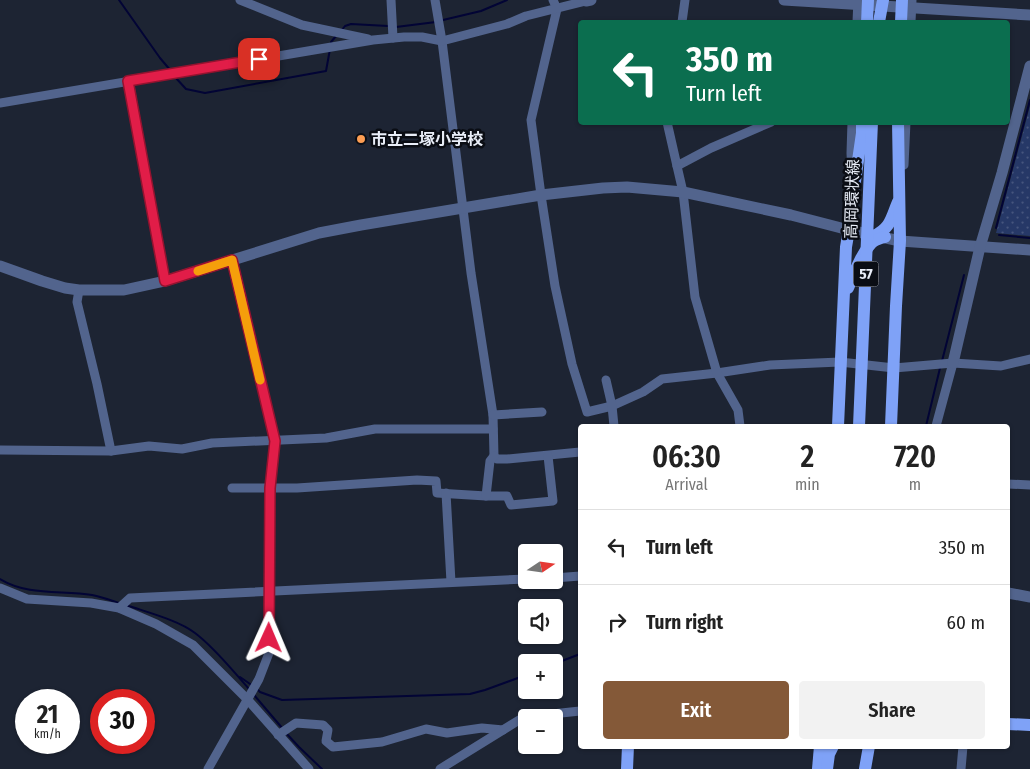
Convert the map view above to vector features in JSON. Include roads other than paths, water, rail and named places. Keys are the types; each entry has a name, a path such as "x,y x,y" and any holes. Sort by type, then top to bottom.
{"main road":[{"path":"878,0 878,20"},
{"path":"878,20 883,0"},
{"path":"861,2 866,20"},
{"path":"902,20 909,3"},
{"name":"57","path":"838,424 846,248 850,230 862,125"},
{"name":"高岡環状線","path":"859,424 872,125"},
{"name":"57","path":"891,424 900,241 898,125"},
{"path":"844,300 853,274 865,252 890,223 899,195"},
{"path":"1010,724 1030,725"},
{"path":"627,769 628,749"},
{"path":"818,769 820,749"},
{"path":"826,769 832,749"},
{"path":"834,769 837,749"},
{"path":"865,769 868,749"}],"street":[{"path":"240,0 302,25 373,40"},
{"path":"391,0 393,38"},
{"path":"435,0 492,415 494,456 490,461 486,496"},
{"path":"0,102 373,40 422,37 442,41 506,24 555,4 588,0"},
{"path":"682,20 685,0"},
{"path":"784,0 909,3 1030,15"},
{"path":"857,20 861,2"},
{"path":"909,3 911,20"},
{"path":"555,4 531,120 555,286 572,364 587,412 612,406 643,392 662,379 770,365 840,362 894,368 953,363 1001,366 1030,359"},
{"path":"937,424 980,247 1002,173 1030,66"},
{"path":"128,81 165,281"},
{"path":"669,125 683,192 695,297 717,373 738,410 740,424"},
{"path":"677,166 711,148 764,125"},
{"path":"852,125 853,195"},
{"path":"899,195 904,173 906,125"},
{"path":"0,266 65,288 79,290 124,290 165,281 319,233 541,195 627,187 683,192 900,241 1030,250"},
{"path":"208,769 259,679 269,653 270,488 275,441 232,260"},
{"path":"79,290 77,302 111,451"},
{"path":"606,380 614,424"},
{"path":"492,415 542,412"},
{"path":"0,450 111,451 149,446 182,449 212,443 326,438 374,429 493,429"},
{"path":"494,456 497,459 578,452"},
{"path":"232,488 297,488 417,480 436,481 437,493 507,496 511,505 553,501 548,456"},
{"path":"1010,484 1030,486"},
{"path":"446,493 451,582"},
{"path":"563,577 578,576"},
{"path":"119,608 130,598 518,579"},
{"path":"0,588 27,600 91,602 119,608 156,624 193,644 247,699 309,769"},
{"path":"1010,593 1030,597"},
{"path":"440,769 524,717 578,711"},
{"path":"278,735 296,723 324,725 328,730 326,741 333,747 382,742 426,730 447,733 482,728 503,730"},
{"path":"961,769 963,749"}],"waterway":[{"path":"119,0 171,71"},
{"path":"443,20 481,11 507,0"},
{"path":"396,27 436,22"},
{"path":"341,31 345,26 351,24 388,26"},
{"path":"331,45 336,36"},
{"path":"175,77 186,89 205,93 326,71 330,49"},
{"path":"996,228 1030,100"},
{"path":"999,235 1030,238"},
{"path":"942,361 964,275"},
{"path":"926,424 940,368"},
{"path":"0,579 22,588 45,592 92,595 119,603"},
{"path":"126,605 171,620 188,628 216,652 249,689"},
{"path":"563,661 578,655"},
{"path":"240,677 253,686"},
{"path":"257,689 260,692 282,700 470,694 518,678"},
{"path":"254,695 283,729"},
{"path":"286,733 322,769"}],"place":[{"name":"市立二塚小学校","path":"361,139"}]}
